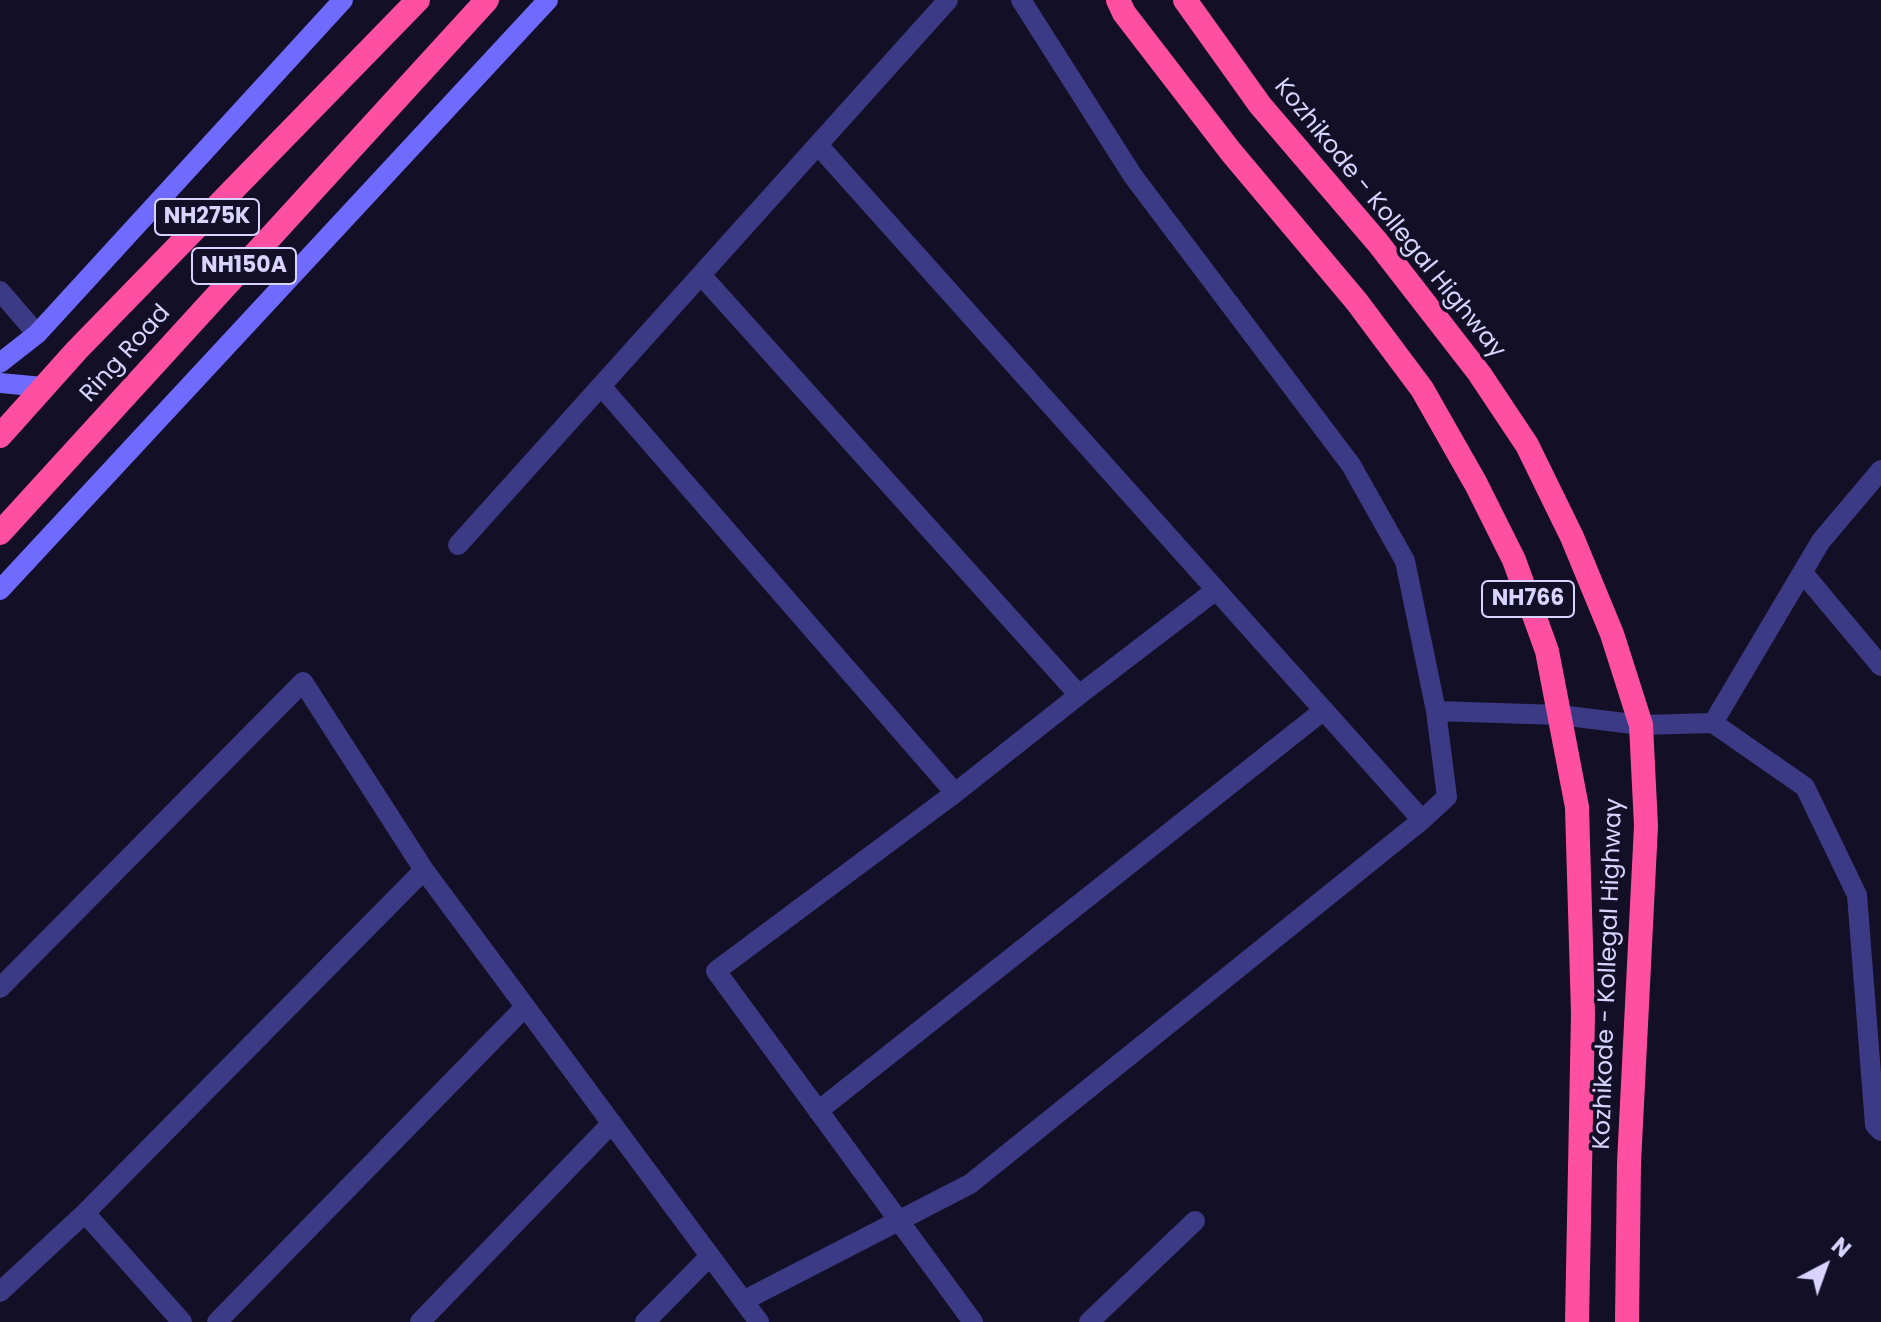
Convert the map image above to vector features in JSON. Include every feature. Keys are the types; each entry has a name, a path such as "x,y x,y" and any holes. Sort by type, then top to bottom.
{"highway":[{"name":"Ring Road","path":"0,436 43,387 418,0"},
{"name":"Ring Road","path":"0,533 487,0"},
{"name":"Kozhikode - Kollegal Highway","path":"1118,0 1124,13 1231,152 1357,302 1422,389 1476,484 1514,560 1547,651 1577,807 1583,998 1577,1322"},
{"name":"Kozhikode - Kollegal Highway","path":"1185,0 1260,105 1439,319 1527,445 1572,537 1612,634 1641,725 1646,826 1629,1163 1627,1322"}],"street":[{"path":"0,363 37,334 343,0"},
{"path":"0,590 548,0"},
{"path":"458,545 948,0"},
{"path":"743,1301 970,1184 1447,797 1436,711 1405,561 1351,465 1133,176 1021,0"},
{"path":"818,145 1422,820"},
{"path":"701,275 1079,695"},
{"path":"0,291 37,334"},
{"path":"0,383 43,387"},
{"path":"601,386 955,793"},
{"path":"1713,723 1821,541 1881,470"},
{"path":"1803,573 1881,666"},
{"path":"973,1322 716,971 955,793 1216,590"},
{"path":"0,988 303,682 424,870 759,1322"},
{"path":"818,1111 1324,710"},
{"path":"1436,711 1560,715 1641,725 1713,723 1805,787 1857,895 1879,1125"},
{"path":"0,1292 85,1213 424,870"},
{"path":"217,1322 525,1007"},
{"path":"420,1322 612,1123"},
{"path":"85,1213 182,1322"},
{"path":"1089,1322 1195,1221"},
{"path":"645,1322 710,1256"}]}
